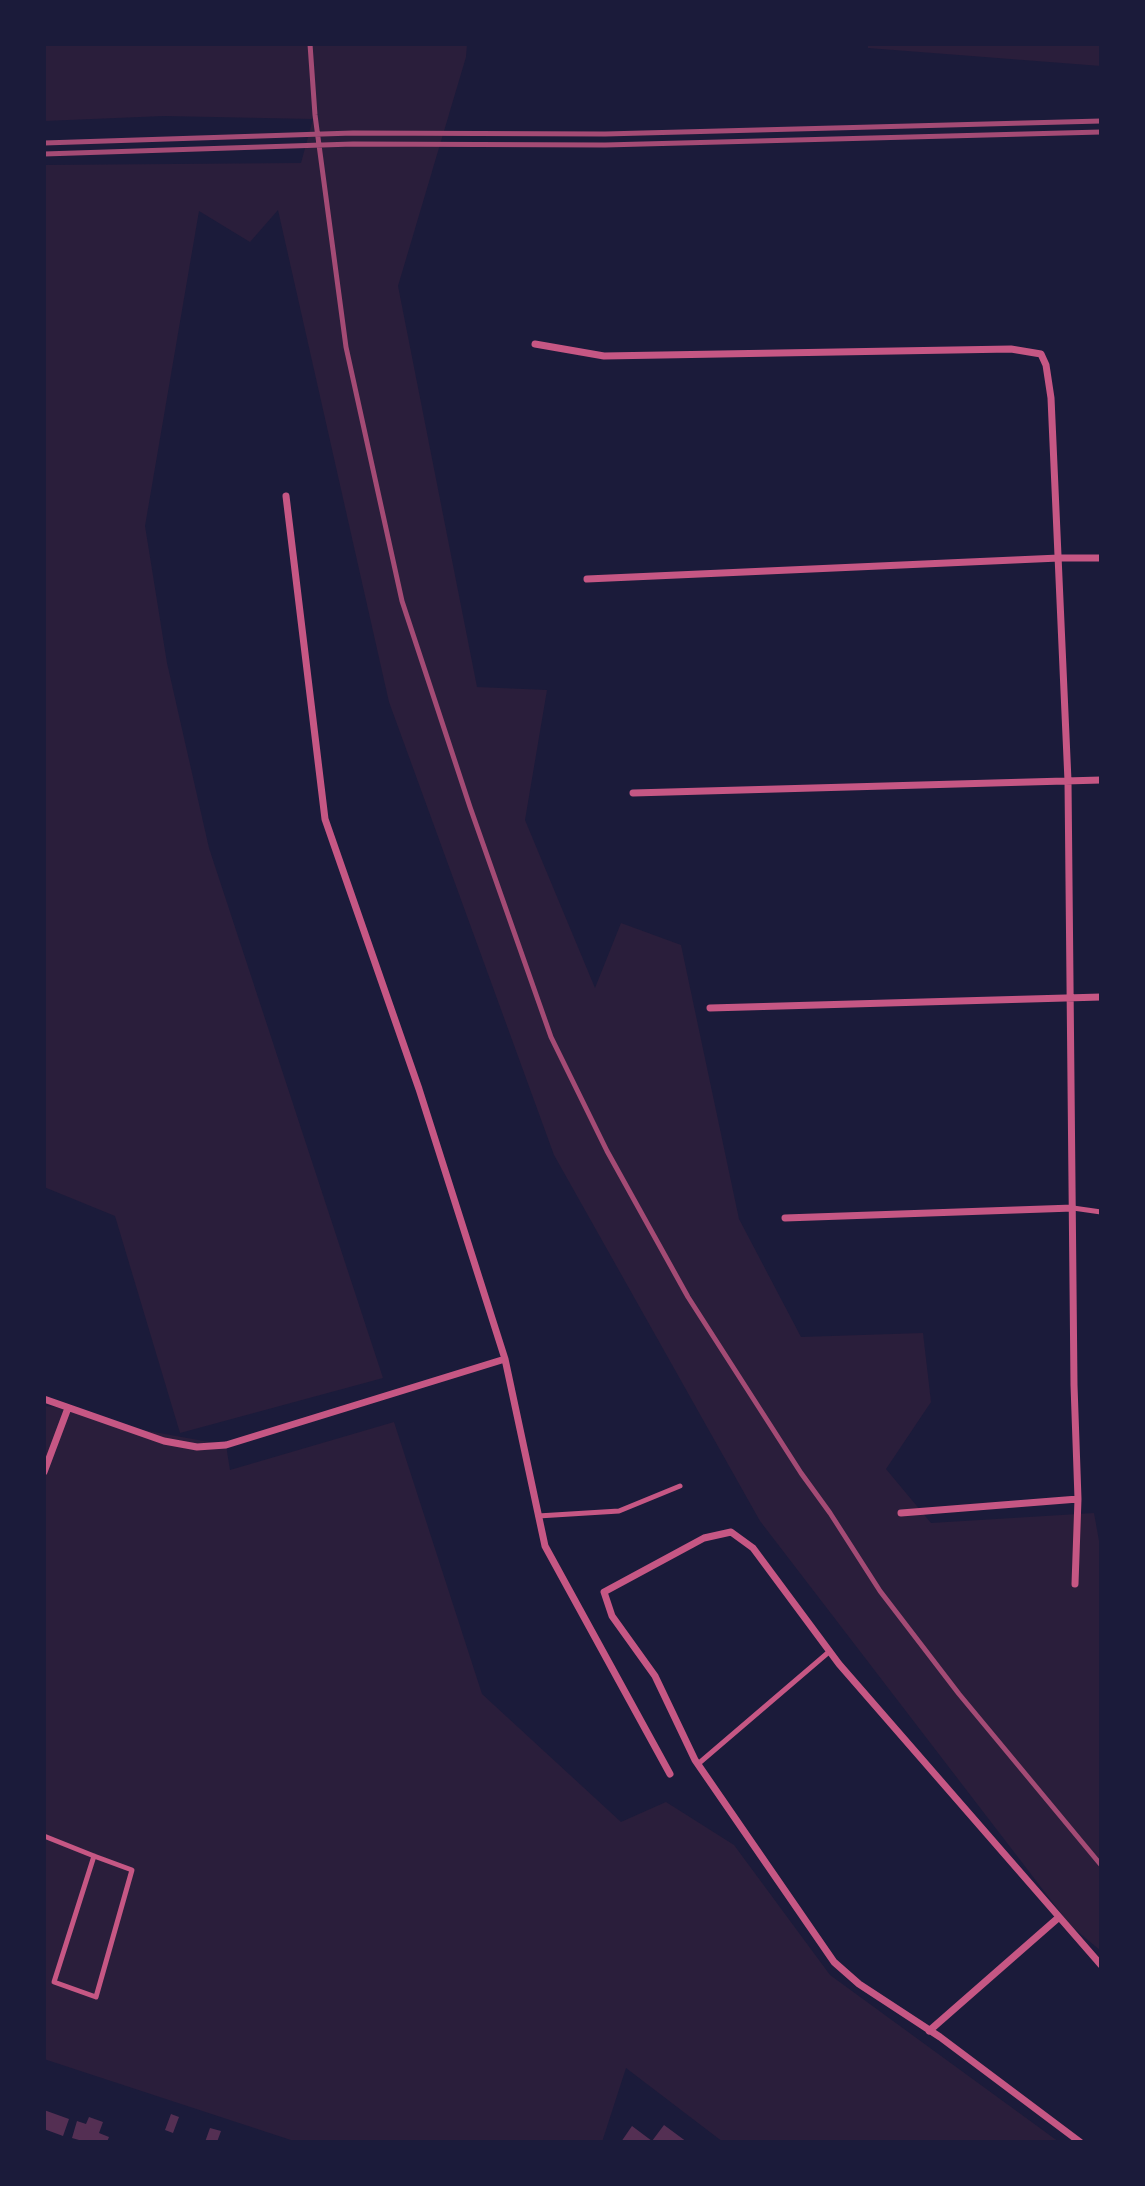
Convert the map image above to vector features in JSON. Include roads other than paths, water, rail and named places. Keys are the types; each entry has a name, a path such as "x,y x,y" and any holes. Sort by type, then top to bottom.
{"street":[{"path":"535,344 604,356 1011,349 1041,354 1046,365 1051,398 1068,780 1074,1385 1078,1499 1075,1584"},
{"path":"286,496 325,819 419,1089 505,1359 545,1546 670,1774"},
{"path":"587,579 1101,558"},
{"path":"633,793 1101,780"},
{"path":"710,1008 1101,997"},
{"path":"786,1218 1073,1208"},
{"path":"44,1399 164,1441 197,1447 226,1445 505,1359"},
{"path":"44,1472 68,1408"},
{"path":"901,1513 1078,1499"},
{"path":"1080,2142 859,1983 834,1962 698,1764 655,1676 612,1616 604,1592 704,1538 731,1532 753,1548 830,1651 1101,1965"},
{"path":"929,2031 1058,1918"}],"lane":[{"path":"1073,1208 1101,1212"},
{"path":"538,1516 619,1511 680,1486"},
{"path":"698,1764 830,1651"},
{"path":"44,1836 132,1870 96,1997 54,1982 94,1856"}],"railway":[{"path":"310,44 315,115 346,347 402,601 470,807 551,1037 607,1151 688,1297 801,1473 880,1591 959,1694 1101,1865"},
{"path":"44,143 353,133 605,134 1101,121"},
{"path":"44,154 353,144 605,145 1101,132"}]}
